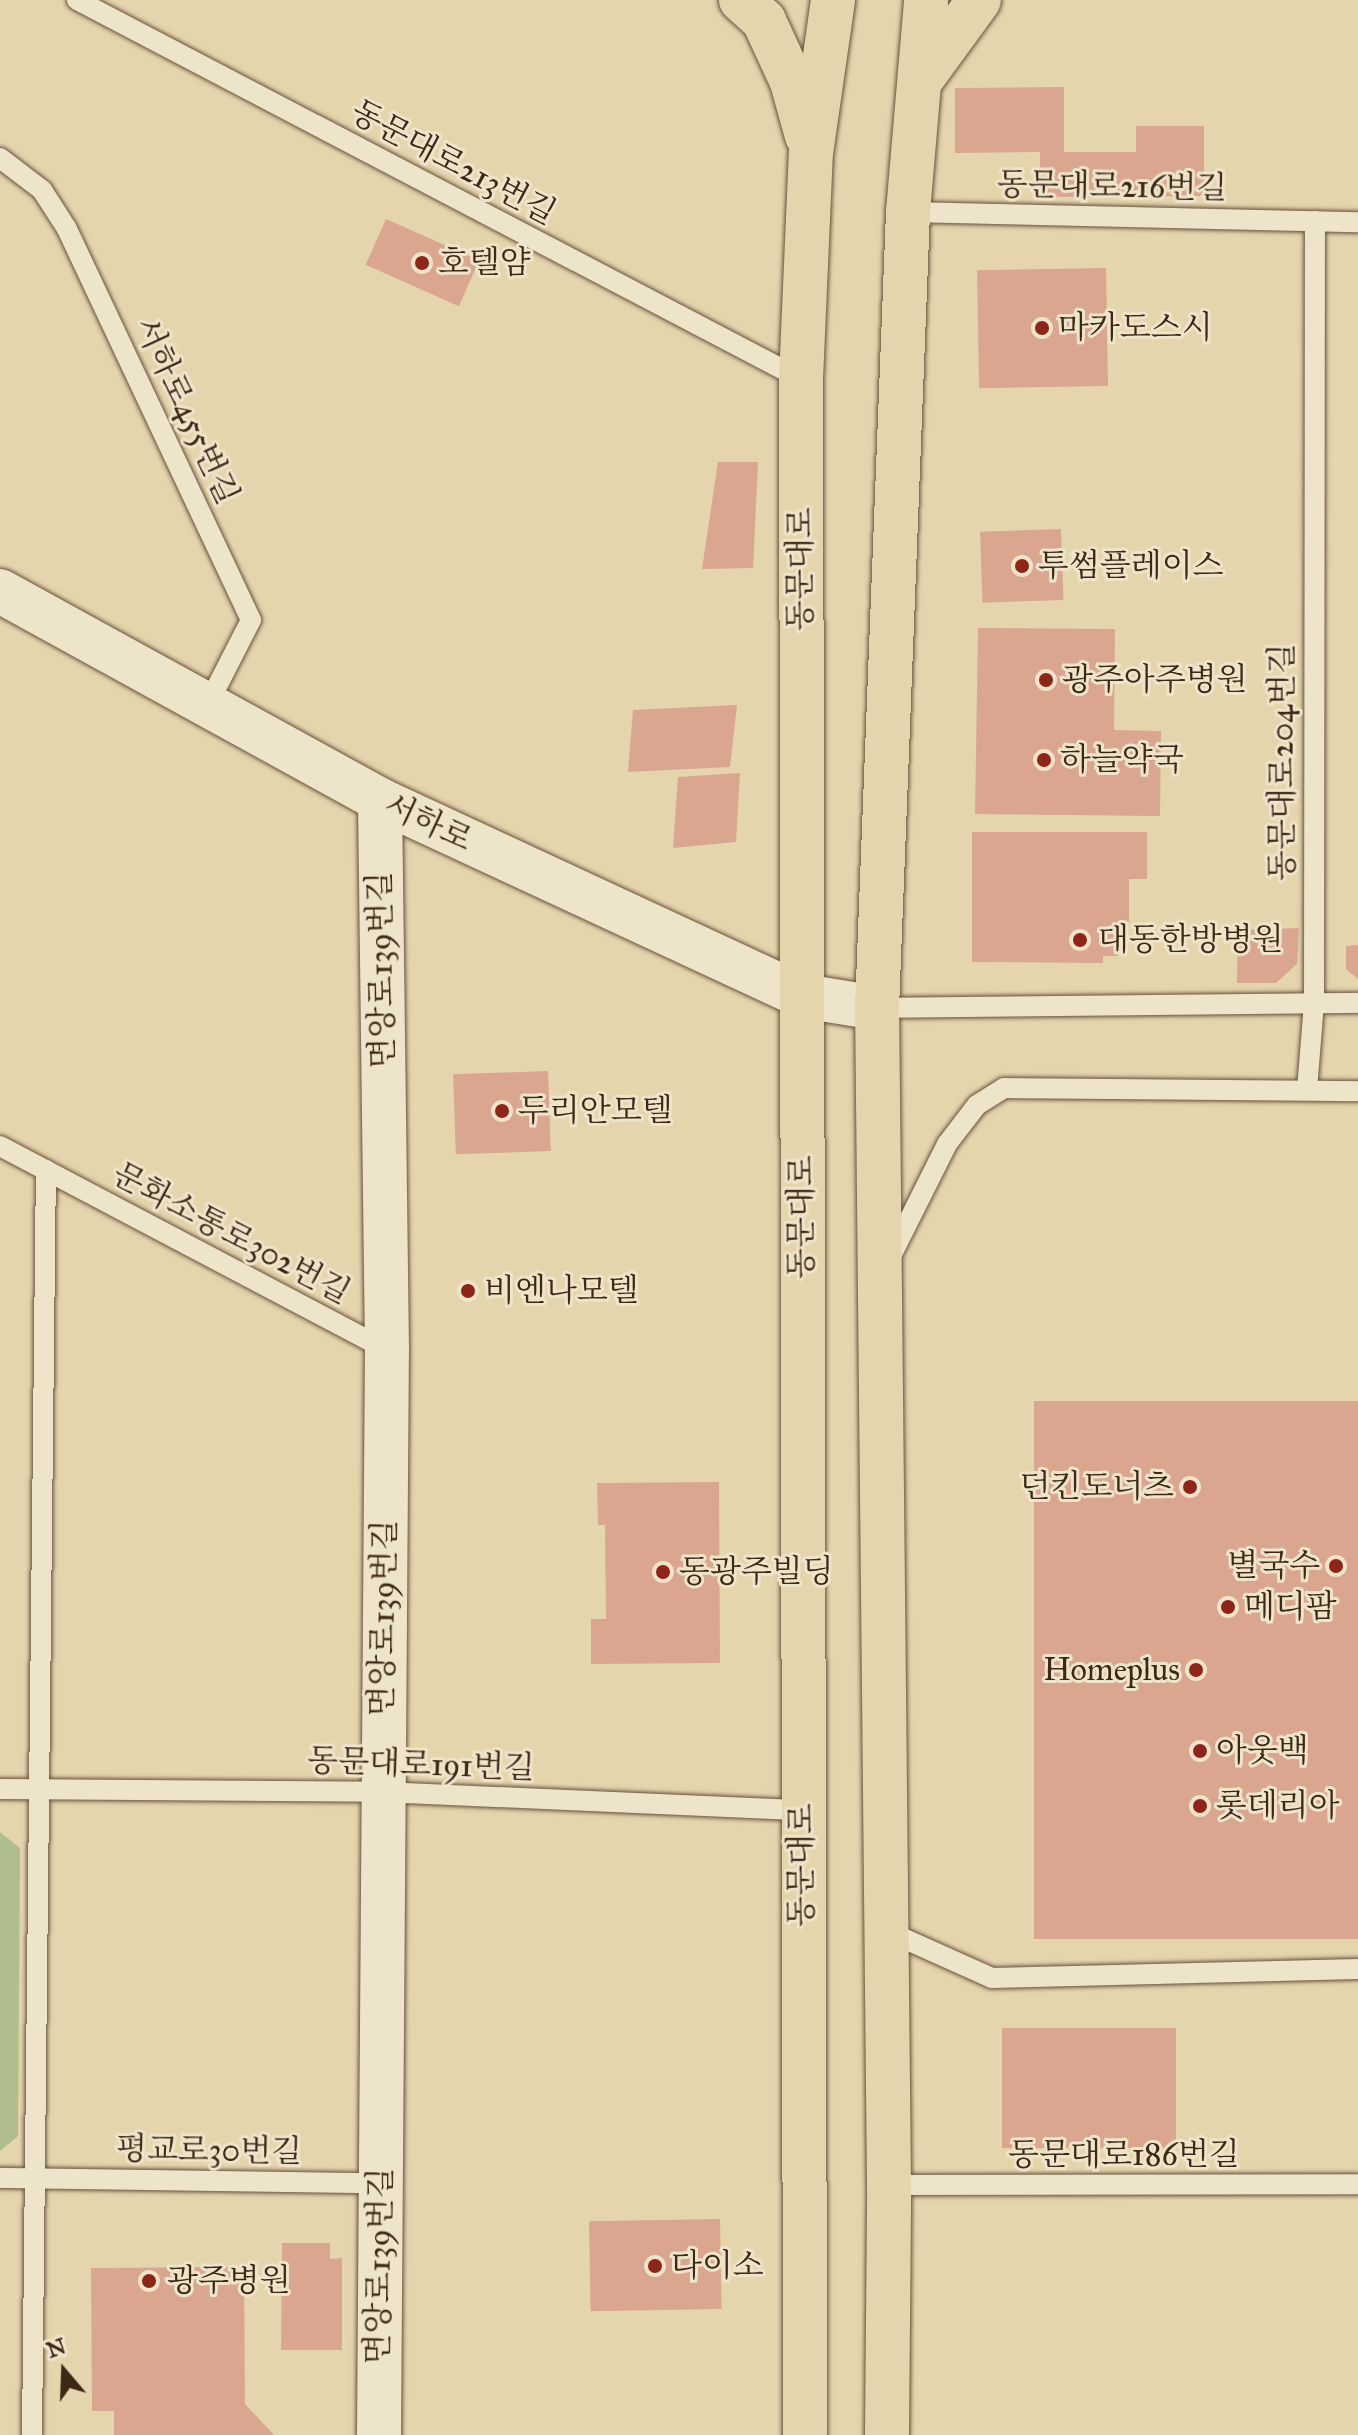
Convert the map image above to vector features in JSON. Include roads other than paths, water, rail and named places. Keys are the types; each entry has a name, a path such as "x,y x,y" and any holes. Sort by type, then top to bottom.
{"main road":[{"path":"741,0 764,21 792,82 811,153"},
{"name":"동문대로","path":"805,2435 801,379 811,153 833,0"},
{"path":"887,2435 889,2185 877,1008 908,212 926,0"},
{"path":"920,81 979,0"}],"street":[{"name":"서하로","path":"0,591 380,800 803,996 877,1008"},
{"name":"면앙로139번길","path":"379,2435 387,1350 380,800"}],"lane":[{"name":"동문대로213번길","path":"77,0 801,379"},
{"name":"서하로455번길","path":"0,158 42,190 67,229 251,620 207,706"},
{"name":"동문대로216번길","path":"908,212 1358,222"},
{"name":"동문대로204번길","path":"1307,1090 1314,1003 1312,617 1315,221"},
{"path":"877,1008 1358,1003"},
{"path":"880,1278 947,1144 977,1105 1004,1088 1358,1091"},
{"name":"문화소통로302번길","path":"0,1146 387,1350"},
{"path":"32,2435 46,1170"},
{"name":"동문대로191번길","path":"0,1789 382,1792 802,1810"},
{"path":"887,1931 992,1978 1358,1969"},
{"name":"평교로30번길","path":"0,2178 381,2183"},
{"name":"동문대로186번길","path":"889,2185 1358,2184"}],"place":[{"name":"호텔얌","path":"422,263"},
{"name":"마카도스시","path":"1042,328"},
{"name":"투썸플레이스","path":"1022,566"},
{"name":"광주아주병원","path":"1046,680"},
{"name":"하늘약국","path":"1044,760"},
{"name":"대동한방병원","path":"1080,940"},
{"name":"두리안모텔","path":"502,1111"},
{"name":"비엔나모텔","path":"468,1291"},
{"name":"던킨도너츠","path":"1190,1487"},
{"name":"별국수","path":"1336,1566"},
{"name":"동광주빌딩","path":"663,1572"},
{"name":"메디팜","path":"1228,1607"},
{"name":"Homeplus","path":"1196,1670"},
{"name":"아웃백","path":"1200,1751"},
{"name":"롯데리아","path":"1200,1806"},
{"name":"다이소","path":"655,2266"},
{"name":"광주병원","path":"149,2281"}]}
